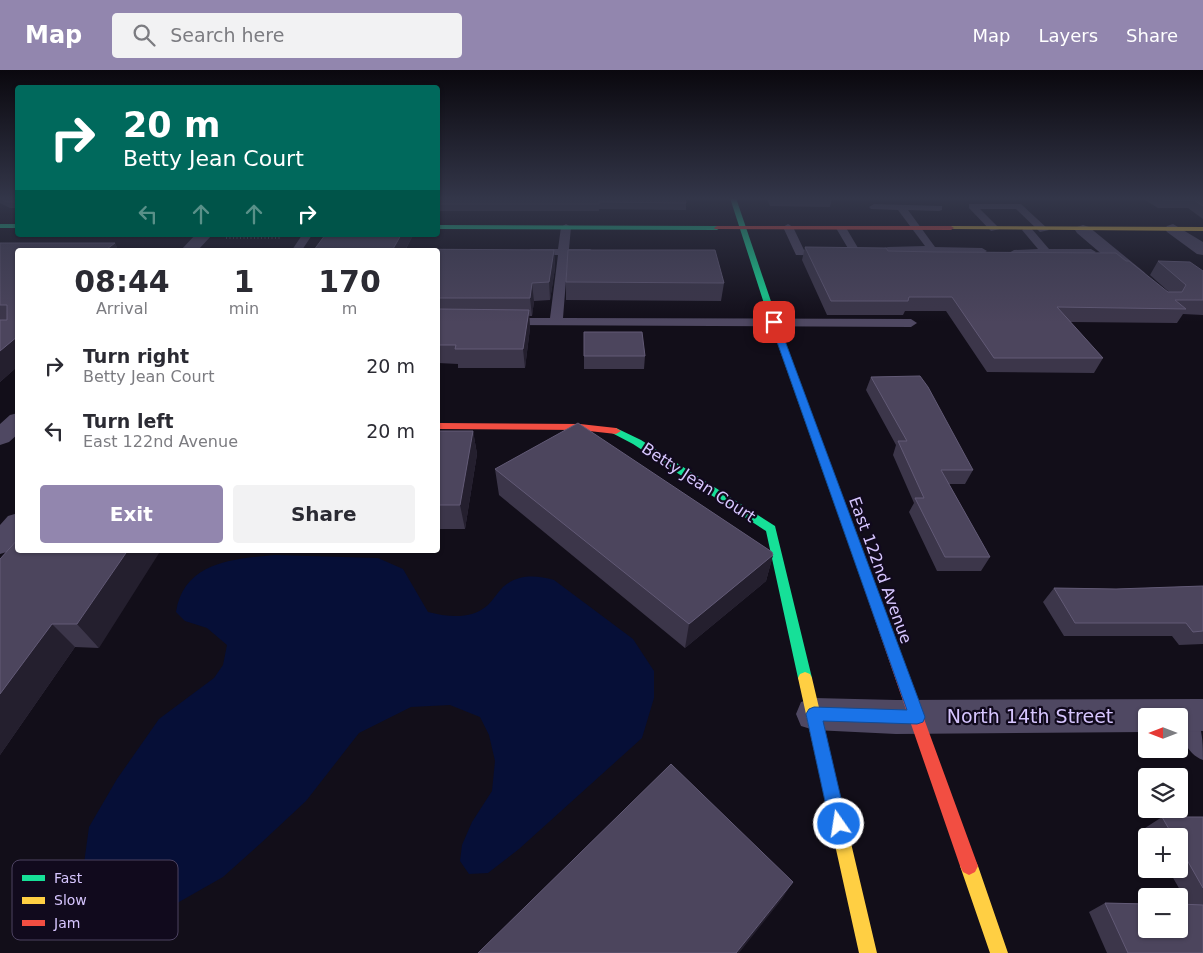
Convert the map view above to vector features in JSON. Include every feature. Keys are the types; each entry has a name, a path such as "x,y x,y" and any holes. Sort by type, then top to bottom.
{"street":[{"name":"East 122nd Avenue","path":"748,239 774,322 917,717 998,953"},
{"path":"1094,239 1151,287"},
{"path":"1187,239 1203,250"},
{"path":"0,437 15,423"},
{"name":"Betty Jean Court","path":"440,426 580,427 615,431 637,442 771,529 868,953"},
{"path":"0,543 15,526"},
{"path":"814,714 917,717"},
{"name":"North 14th Street","path":"917,717 1192,715"}],"lane":[{"path":"556,322 565,239"},
{"path":"794,239 800,253 856,253 847,239"},
{"path":"925,239 930,246 929,250"},
{"path":"1035,239 1046,252"},
{"path":"888,250 982,251"},
{"path":"515,252 600,252"},
{"path":"998,253 1090,252"},
{"path":"497,322 911,323"},
{"path":"1192,715 1203,749"}],"shaded area":[{"path":"275,555 378,558 403,569 428,612 451,616 467,615 481,610 488,605 503,587 515,580 527,577 541,577 554,580 633,639 654,671 654,698 642,738 519,849 488,873 469,874 460,861 462,845 472,822 492,791 495,761 489,735 480,717 450,705 411,707 359,733 306,801 223,877 178,903 178,860 84,860 89,827 117,779 159,719 214,678 223,665 227,645 207,628 185,621 176,612 181,595 189,583 200,573 213,566 243,559"}],"building":[{"path":"322,239 399,239 394,248 315,248"},
{"path":"0,243 115,243 108,248 15,248 15,338 0,351 0,320 7,320 7,305 0,305"},
{"path":"805,247 886,248 888,251 938,252 1116,253 1168,292 1182,292 1186,285 1158,261 1190,262 1203,271 1203,300 1175,300 1186,309 1057,307 1103,358 994,358 952,297 909,297 908,301 831,301"},
{"path":"440,249 554,250 549,282 532,283 530,298 440,298"},
{"path":"568,250 715,250 724,283 566,282"},
{"path":"440,309 529,310 523,349 455,349 456,345 440,345"},
{"path":"584,332 642,332 645,356 584,356"},
{"path":"920,376 928,387 973,470 941,470 990,557 945,557 915,498 924,498 898,441 907,441 871,377"},
{"path":"578,423 772,552 773,555 689,624 495,469"},
{"path":"440,431 473,431 460,505 440,505"},
{"path":"15,542 15,553 126,553 77,624 52,624 0,694 0,559"},
{"path":"1203,586 1203,631 1193,632 1186,623 1075,623 1054,588 1116,589"},
{"path":"671,764 793,882 736,953 478,953"},
{"path":"1203,817 1203,888 1188,862 1188,828 1168,828 1163,818"},
{"path":"1105,903 1138,904 1138,938 1188,938 1188,904 1203,905 1203,953 1128,953"}],"traffic: fast":[{"path":"747,239 774,322 869,585"},
{"path":"616,431 637,442 771,529 805,678"}],"traffic: slow":[{"path":"805,678 868,953"},
{"path":"969,866 999,953"}],"traffic: jam":[{"path":"440,426 580,427 616,431"},
{"path":"869,585 969,866"}],"route":[{"path":"774,322 917,717 814,714 839,824"}]}
